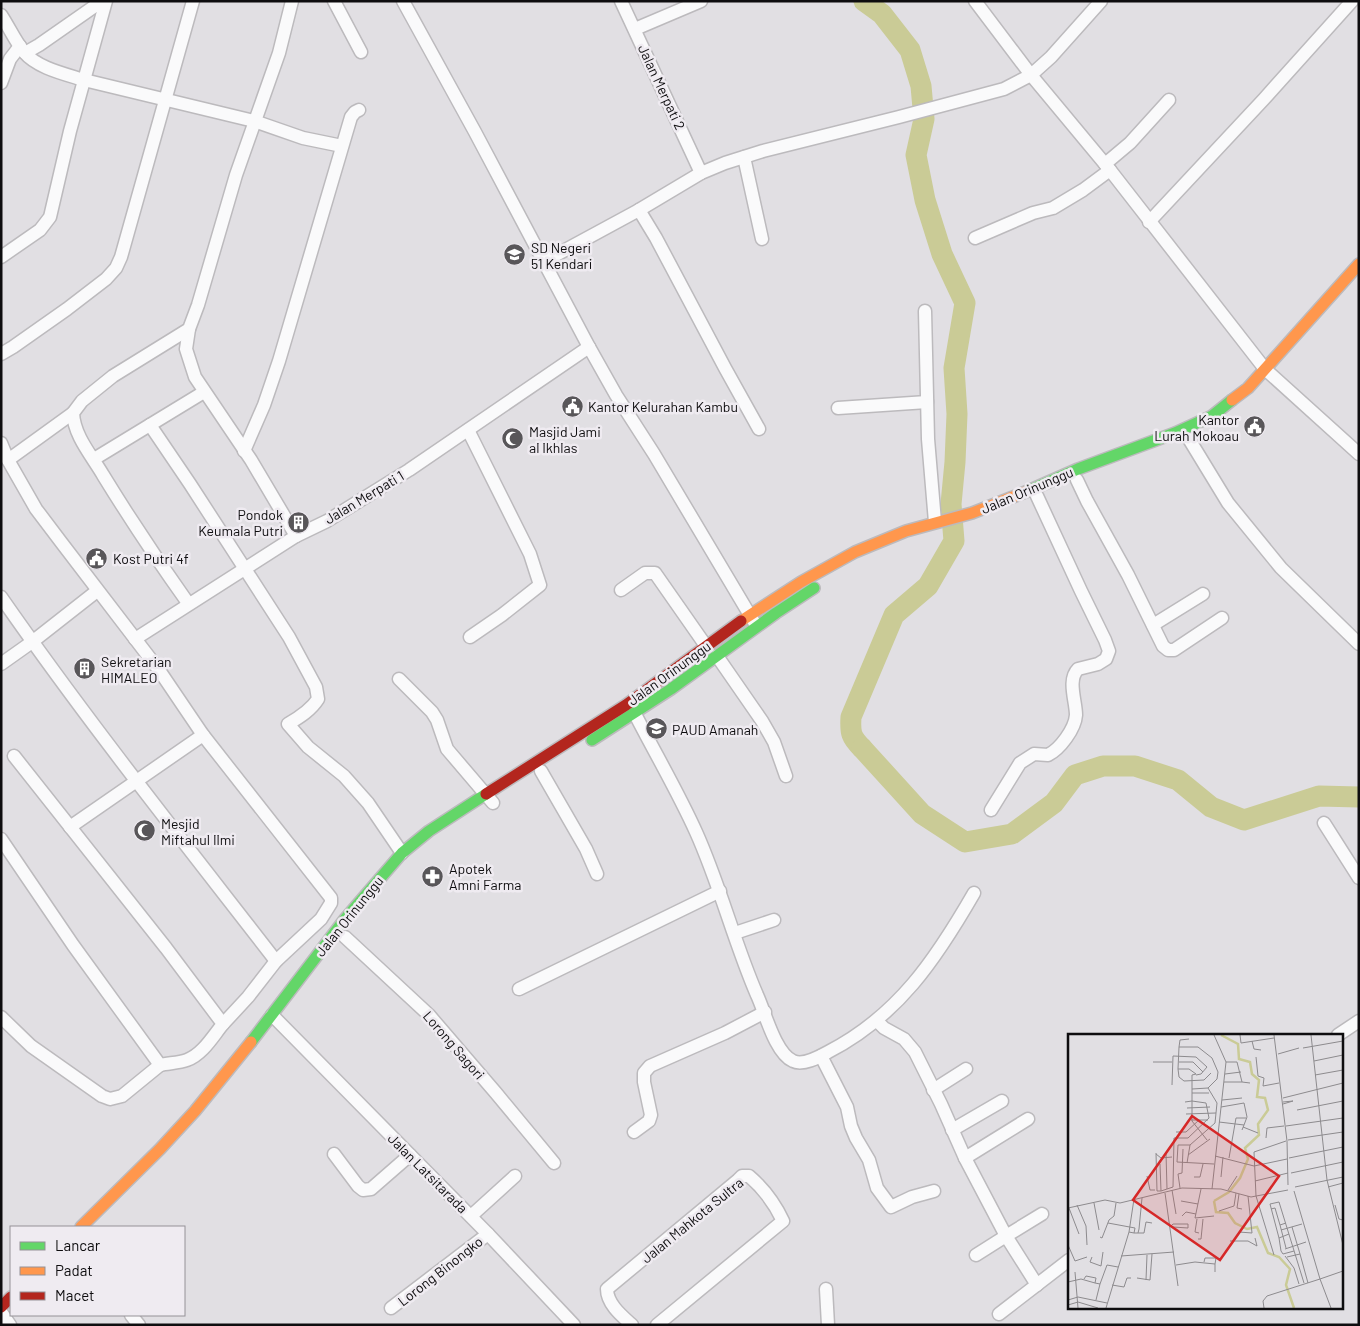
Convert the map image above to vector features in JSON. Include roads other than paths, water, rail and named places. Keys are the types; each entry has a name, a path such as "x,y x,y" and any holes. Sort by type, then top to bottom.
{"street":[{"path":"1,82 10,59 22,49 39,45 102,1"},
{"path":"1,256 40,230 50,217 106,1"},
{"path":"1,354 66,309 106,279 116,268 121,257 192,1"},
{"path":"292,1 280,53 254,122 190,329 186,348 192,371 204,392 244,451 296,536"},
{"path":"334,1 362,52"},
{"path":"403,1 589,347 753,620"},
{"name":"Jalan Merpati 2","path":"621,1 702,173"},
{"path":"635,29 702,1"},
{"path":"974,1 1031,76 1107,167 1269,373 1359,454"},
{"path":"543,262 639,210 702,173 724,163 763,151 1004,89 1031,76 1051,57 1101,1"},
{"path":"1149,222 1352,1"},
{"path":"1,15 22,49 33,60 45,66 84,80 254,122 302,138 342,146"},
{"path":"975,238 1025,216 1053,208 1083,190 1130,143 1169,100"},
{"path":"244,451 264,405 279,361 351,117 360,110"},
{"path":"744,157 762,239"},
{"path":"639,210 759,429"},
{"name":"Jalan Orinunggu","path":"82,1226 162,1151 195,1111 280,1018 384,872 402,853 429,831 541,771 635,714 717,656 753,620 801,582 855,552 906,531 973,516 1037,496 1189,438 1217,424 1237,410 1359,264"},
{"name":"Jalan Orinunggu","path":"973,516 1078,469 1175,433 1212,416 1269,373 1359,282"},
{"path":"925,311 928,440 942,523"},
{"path":"8,460 72,414 82,401 114,376 190,329"},
{"name":"Jalan Merpati 1","path":"135,638 296,536 365,498 589,347"},
{"path":"94,459 204,392"},
{"path":"838,408 927,402"},
{"path":"72,414 73,422 81,438 147,545 188,603"},
{"path":"150,425 289,637 316,687 318,699 302,716 288,724 308,747 344,776 368,803 402,853"},
{"path":"468,430 530,554 540,585 502,616 470,637"},
{"path":"1189,438 1212,479 1234,510 1282,568 1359,644"},
{"path":"1,443 8,460 36,509 159,670 203,735 332,898 332,903 321,919 276,961 248,997 199,1053 190,1059 160,1065 122,1096 110,1099 102,1096 31,1046 1,1017"},
{"path":"1077,480 1128,575 1163,646 1168,650 1174,650 1222,618"},
{"path":"991,810 1020,763 1034,754 1048,755 1061,746 1076,716 1074,674 1078,669 1098,664 1106,659 1109,651 1106,640 1037,496"},
{"name":"Jalan Orinunggu","path":"322,969 345,937 353,918 386,884 428,844 489,798 626,705 706,646 855,564 942,523"},
{"path":"621,590 645,573 655,573 706,646"},
{"path":"1,664 32,642 97,590"},
{"path":"1153,625 1203,594"},
{"path":"1,597 32,642 137,781 276,961"},
{"path":"717,656 766,728 774,742 786,776"},
{"path":"399,679 432,712 437,720 447,749 489,798"},
{"path":"635,714 696,832 720,891 748,974 779,1047 791,1060 799,1063 821,1056 877,1021 904,996 933,958 950,935 974,893"},
{"path":"70,827 203,735"},
{"path":"14,756 166,948 223,1024"},
{"path":"541,771 586,849 597,874"},
{"path":"1324,823 1359,878"},
{"path":"1,839 73,945 160,1065"},
{"path":"519,989 720,891"},
{"path":"332,903 353,918"},
{"path":"735,933 774,920"},
{"name":"Lorong Sagori","path":"345,937 429,1015 496,1092 554,1163"},
{"path":"634,1132 648,1121 651,1115 644,1082 644,1073 650,1066 725,1033 764,1012"},
{"name":"Jalan Latsitarada","path":"280,1018 574,1325"},
{"path":"877,1021 910,1045 965,1158 1006,1236 1037,1285"},
{"path":"1340,1034 1359,1022"},
{"path":"821,1056 847,1107 850,1126 869,1160 877,1188 891,1207 912,1197 934,1192"},
{"path":"933,1090 966,1069"},
{"path":"952,1130 1002,1101"},
{"path":"965,1158 1028,1118"},
{"path":"334,1154 363,1190 371,1190 410,1155"},
{"name":"Jalan Orinunggu","path":"95,1226 150,1162"},
{"path":"471,1216 515,1176"},
{"name":"Jalan Mahkota Sultra","path":"623,1322 608,1299 607,1289 742,1176 749,1176 775,1207 783,1221 657,1325"},
{"path":"976,1255 1042,1214"},
{"name":"Lorong Binongko","path":"391,1308 488,1234"},
{"path":"999,1314 1068,1261"},
{"path":"826,1289 828,1325"},
{"path":"5,1315 10,1300"}],"waterway":[{"path":"862,748 852,734 851,717 894,615 928,586 954,541 951,504 957,414 954,368 965,303 942,254 925,200 916,155 924,119 921,86 910,50 882,14 864,1"},
{"path":"862,748 922,814 965,842 1012,834 1054,803 1075,775 1103,766 1135,766 1178,780 1211,807 1244,820 1319,796 1359,797"}],"place":[{"name":"SD Negeri 51 Kendari","path":"515,255"},
{"name":"Kantor Kelurahan Kambu","path":"572,406"},
{"name":"Kantor Lurah Mokoau","path":"1255,427"},
{"name":"Masjid Jami al Ikhlas","path":"513,439"},
{"name":"Pondok Keumala Putri","path":"299,522"},
{"name":"Kost Putri 4f","path":"97,558"},
{"name":"Sekretarian HIMALEO","path":"85,669"},
{"name":"PAUD Amanah","path":"656,729"},
{"name":"Mesjid Miftahul Ilmi","path":"145,831"},
{"name":"Apotek Amni Farma","path":"433,876"}]}
